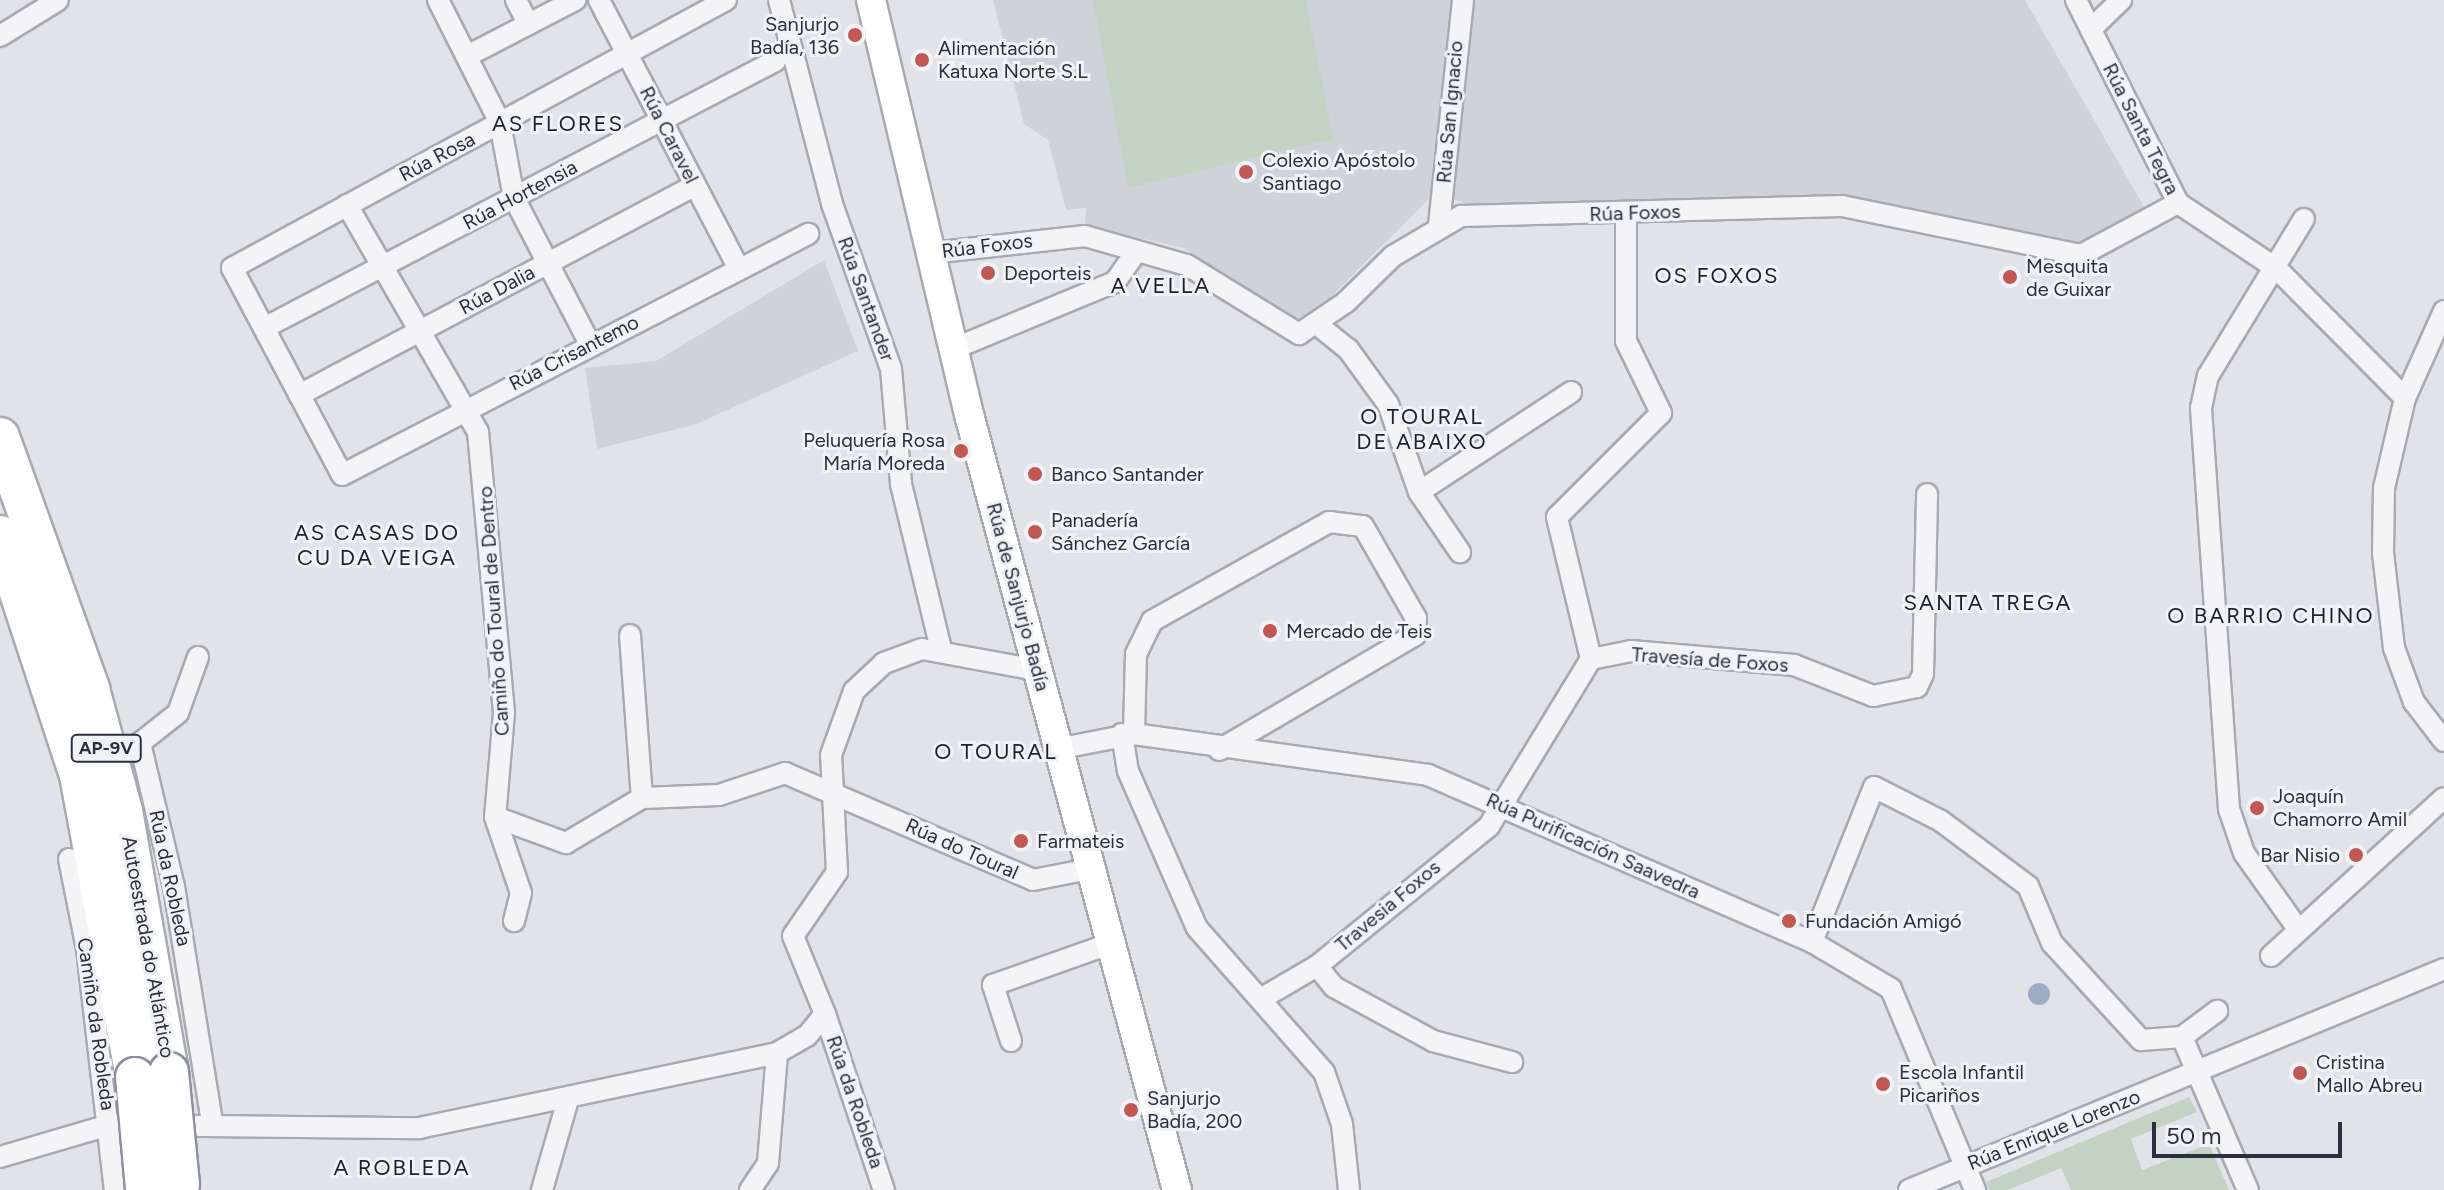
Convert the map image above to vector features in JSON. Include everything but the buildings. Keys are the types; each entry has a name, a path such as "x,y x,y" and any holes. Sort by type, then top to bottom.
{"highway":[{"name":"Autoestrada do Atlántico","path":"0,437 90,689 119,796 152,1074 169,1188"},
{"name":"Autoestrada do Atlántico","path":"0,535 79,775 152,1074"}],"main road":[{"name":"Rúa de Sanjurjo Badía","path":"871,0 953,349 1036,670 1062,748 1095,868 1177,1190"}],"street":[{"path":"0,36 58,0"},
{"path":"438,0 500,123 514,198 591,346"},
{"path":"516,0 528,24"},
{"path":"467,56 575,0"},
{"name":"Rúa Caravel","path":"599,0 739,269"},
{"name":"Rúa Rosa","path":"264,328 232,268 726,0"},
{"name":"Rúa Santander","path":"779,0 832,204 891,369 903,498 941,649"},
{"name":"Rúa San Ignacio","path":"1439,225 1463,0"},
{"name":"Rúa Santa Tegra","path":"2076,0 2178,203 2276,268 2405,398"},
{"path":"2091,29 2121,0"},
{"name":"Rúa Hortensia","path":"264,328 775,61"},
{"name":"Rúa Dalia","path":"299,395 695,185"},
{"name":"Rúa Foxos","path":"931,253 1085,236 1187,265 1282,328 1299,334 1318,325 1439,225 1461,216 1626,215 1842,206 2081,255 2100,250 2178,203"},
{"path":"347,205 415,334 469,406"},
{"path":"1505,806 1591,659 1557,517 1661,413 1626,341 1626,215"},
{"path":"2298,929 2244,853 2229,809 2201,408 2208,376 2304,219"},
{"name":"Rúa Crisantemo","path":"299,395 342,475 469,406 808,234"},
{"path":"953,349 1115,282 1136,252"},
{"path":"2444,311 2405,398 2384,488 2383,553 2394,648 2414,702 2444,741"},
{"path":"1318,325 1348,349 1388,404 1419,492 1460,552"},
{"path":"264,328 299,395"},
{"path":"1419,492 1571,392"},
{"name":"Camiño do Toural de Dentro","path":"469,406 488,509 504,713 495,817 521,893 514,921"},
{"name":"Travesía de Foxos","path":"1591,659 1631,651 1794,665 1873,696 1917,687 1923,674 1927,494"},
{"path":"1219,750 1415,635 1416,618 1363,526 1329,522 1152,621 1136,654 1128,734 1128,771 1175,889 1197,928 1300,1038 1334,1095 1349,1190"},
{"path":"630,635 642,798"},
{"name":"Rúa da Robleda","path":"884,1190 825,1014 793,936 837,872 833,792 835,734 854,691 884,663 941,649 1036,670"},
{"name":"Rúa da Robleda","path":"198,657 178,713 140,743 174,887 212,1121"},
{"name":"Rúa Purificación Saavedra","path":"1062,748 1128,734 1219,750 1428,775 1812,942 1891,989 1975,1190"},
{"path":"495,817 566,843 642,798 719,795 785,773 833,792"},
{"path":"1812,942 1874,787 1987,848 2028,886 2052,943 2141,1040 2182,1037 2217,1011"},
{"name":"Rúa do Toural","path":"833,792 1033,880 1095,868"},
{"path":"2271,956 2444,798"},
{"name":"Travesia Foxos","path":"1264,997 1317,966 1505,806"},
{"name":"Camiño da Robleda","path":"69,859 109,1125 115,1190"},
{"path":"1011,1041 993,985 1112,943"},
{"path":"1317,966 1334,987 1433,1041 1512,1062"},
{"name":"Rúa Enrique Lorenzo","path":"1909,1190 2444,969"},
{"name":"Rúa da Robleda","path":"0,1157 109,1125 212,1121 419,1128 567,1103 777,1053 807,1036 825,1014"},
{"path":"2182,1037 2248,1190"},
{"path":"750,1190 771,1148 777,1053"},
{"path":"542,1190 567,1103"}],"shaded area":[{"path":"993,0 2025,0 2147,212 2083,252 1990,224 1817,200 1478,208 1435,193 1319,309 1293,320 1184,248 1085,226 1086,208 1066,210 1048,140 1024,124"},
{"path":"824,260 858,351 694,425 597,449 585,368 656,361"}],"green space":[{"path":"1093,0 1306,0 1333,139 1128,188"},
{"path":"2189,1097 2197,1112 2131,1139 2142,1170 2209,1144 2229,1190 2071,1190 2061,1168 2008,1190 1990,1190 1986,1182"}],"water":[{"path":"2039,983 2047,986 2050,994 2047,1002 2039,1005 2031,1002 2028,994 2031,986"}],"place":[{"name":"Sanjurjo Badía, 136","path":"855,35"},
{"name":"Alimentación Katuxa Norte S.L","path":"922,60"},
{"name":"Colexio Apóstolo Santiago","path":"1246,172"},
{"name":"Deporteis","path":"988,273"},
{"name":"Mesquita de Guixar","path":"2010,277"},
{"name":"Peluquería Rosa María Moreda","path":"961,451"},
{"name":"Banco Santander","path":"1035,474"},
{"name":"Panadería Sánchez García","path":"1035,532"},
{"name":"Mercado de Teis","path":"1270,631"},
{"name":"Joaquín Chamorro Amil","path":"2257,808"},
{"name":"Farmateis","path":"1021,841"},
{"name":"Bar Nisio","path":"2356,855"},
{"name":"Fundación Amigó","path":"1789,921"},
{"name":"Cristina Mallo Abreu","path":"2300,1073"},
{"name":"Escola Infantil Picariños","path":"1883,1084"},
{"name":"Sanjurjo Badía, 200","path":"1131,1110"}],"district":[{"name":"AS FLORES","path":"558,124"},
{"name":"OS FOXOS","path":"1717,276"},
{"name":"A VELLA","path":"1161,286"},
{"name":"O TOURAL DE ABAIXO","path":"1422,428"},
{"name":"AS CASAS DO CU DA VEIGA","path":"377,544"},
{"name":"SANTA TREGA","path":"1988,603"},
{"name":"O BARRIO CHINO","path":"2271,616"},
{"name":"O TOURAL","path":"996,752"},
{"name":"A ROBLEDA","path":"402,1168"}]}
